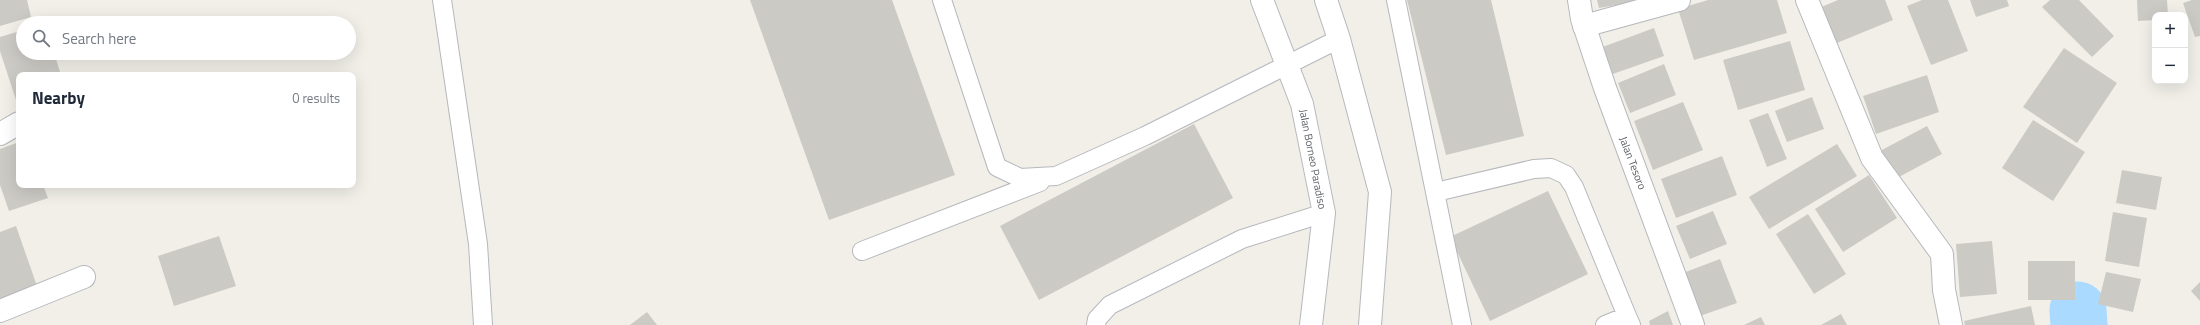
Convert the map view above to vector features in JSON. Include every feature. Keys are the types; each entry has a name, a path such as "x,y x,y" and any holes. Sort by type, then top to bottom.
{"street":[{"name":"Jalan Borneo Paradiso","path":"1262,0 1302,104 1324,213 1311,325"},
{"path":"1326,0 1339,39 1380,192 1370,325"},
{"name":"Jalan Tesoro","path":"1579,0 1584,26 1605,88 1693,325"},
{"path":"1584,26 1679,0"},
{"path":"1807,0 1872,158 1942,254 1944,290 1951,325"},
{"path":"0,134 16,124"},
{"path":"0,311 84,277"}],"lane":[{"path":"442,0 478,244 483,325"},
{"path":"942,0 997,167 1020,178 1056,176"},
{"path":"1396,0 1462,325"},
{"path":"862,251 1056,176 1145,136 1339,39"},
{"path":"1436,192 1534,169 1551,168 1566,174 1574,187 1629,321 1605,325"},
{"path":"1096,325 1097,319 1110,305 1242,238 1324,213"}],"building":[{"path":"0,0 27,0 31,16 16,16 16,21 0,26"},
{"path":"750,0 892,0 955,175 829,220"},
{"path":"1407,0 1491,0 1524,136 1446,155"},
{"path":"1597,0 1633,0 1634,2 1599,8"},
{"path":"1708,0 1777,0 1787,33 1694,60 1678,9"},
{"path":"1838,0 1885,0 1893,20 1827,47 1812,11"},
{"path":"1922,0 1948,0 1968,51 1931,65 1907,6"},
{"path":"1970,0 2007,0 2009,6 1976,17"},
{"path":"2050,0 2079,0 2114,36 2092,57 2042,7"},
{"path":"2137,0 2167,0 2168,12 2152,12 2152,20 2138,21"},
{"path":"2192,0 2200,0 2200,36 2195,37 2188,17 2188,12 2186,12 2183,3"},
{"path":"1654,28 1664,56 1610,75 1600,48"},
{"path":"16,32 16,60 56,60 60,72 16,72 16,100 0,51 0,37"},
{"path":"1790,41 1805,90 1738,110 1723,60"},
{"path":"2064,48 2117,83 2077,143 2023,107"},
{"path":"1664,64 1676,95 1630,113 1618,83"},
{"path":"1927,75 1939,112 1876,134 1863,96"},
{"path":"1812,97 1824,129 1787,142 1775,111"},
{"path":"1683,102 1703,150 1653,170 1634,121"},
{"path":"1768,113 1787,159 1767,167 1749,120"},
{"path":"2033,120 2085,152 2053,201 2002,168"},
{"path":"1194,124 1233,198 1039,300 1000,226"},
{"path":"1927,126 1942,154 1895,179 1880,151"},
{"path":"16,143 16,188 44,188 48,198 9,211 0,185 0,149"},
{"path":"1837,144 1857,176 1769,229 1749,197"},
{"path":"1722,156 1737,195 1676,218 1661,179"},
{"path":"2122,170 2162,177 2156,210 2116,203"},
{"path":"1869,175 1897,218 1843,252 1815,209"},
{"path":"1548,191 1588,274 1490,321 1450,237"},
{"path":"1713,211 1727,244 1690,259 1676,226"},
{"path":"2113,212 2147,218 2139,267 2105,261"},
{"path":"1808,214 1846,274 1814,294 1776,234"},
{"path":"16,226 37,286 0,299 0,232"},
{"path":"219,236 236,286 174,306 158,256"},
{"path":"1992,241 1997,294 1960,297 1956,244"},
{"path":"1720,259 1737,303 1700,316 1683,273"},
{"path":"2028,261 2075,261 2075,300 2028,300"},
{"path":"2106,272 2141,279 2133,312 2098,304"},
{"path":"2200,282 2200,301 2191,291"},
{"path":"2031,306 2035,325 1965,325 1964,321"},
{"path":"1668,311 1673,325 1650,325 1649,321"},
{"path":"647,312 657,325 630,325"},
{"path":"1841,314 1847,325 1821,325"},
{"path":"1761,317 1765,325 1744,325"}],"waterway":[{"path":"2078,310 2079,325"}]}
